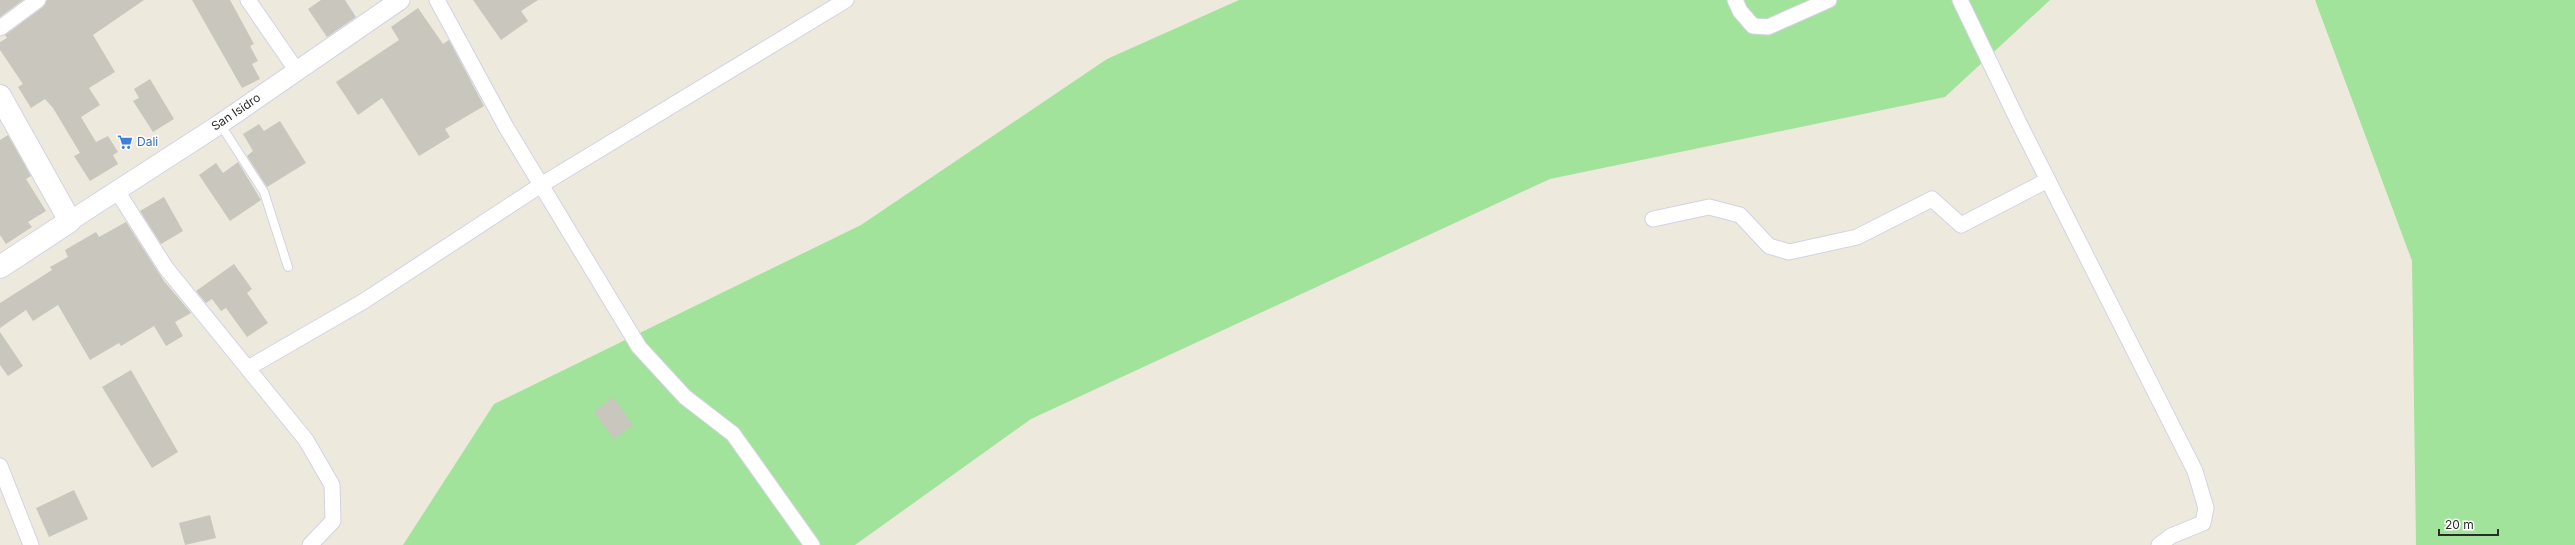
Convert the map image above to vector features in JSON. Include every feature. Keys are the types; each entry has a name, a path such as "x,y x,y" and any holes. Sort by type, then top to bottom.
{"main road":[{"path":"0,96 70,221 0,267"}],"street":[{"path":"0,28 38,0"},
{"path":"248,0 296,71"},
{"name":"San Isidro","path":"70,221 220,124 400,0"},
{"path":"437,0 506,127 639,347 685,397 733,434 812,545"},
{"path":"248,368 364,301 541,185 846,0"},
{"path":"1735,0 1740,11 1753,26 1768,27 1829,0"},
{"path":"1960,0 2048,180 2196,471 2206,508 2203,523 2171,536 2160,545"},
{"path":"1653,219 1709,207 1740,215 1769,246 1789,252 1857,237 1932,199 1961,225 2048,180"},
{"path":"117,191 166,268 306,440 332,485 333,522 310,545"},
{"path":"0,466 31,545"}],"lane":[{"path":"220,124 264,192 288,267"}],"green space":[{"path":"1239,0 2050,0 1945,97 1550,179 1031,419 855,545 403,545 494,404 861,225 1107,59"},
{"path":"2315,0 2575,0 2575,545 2416,545 2412,261"}],"building":[{"path":"0,0 23,0 0,17"},
{"path":"47,0 144,0 93,35 115,72 89,88 100,105 81,117 96,142 108,136 118,152 113,155 118,164 90,181 74,156 80,153 53,108 45,99 31,108 18,87 23,84 0,50 0,42 7,38 5,35 43,7"},
{"path":"192,0 230,0 254,44 250,46 258,61 252,64 260,79 242,88"},
{"path":"321,0 345,0 356,17 327,37 308,9"},
{"path":"473,0 538,0 521,11 528,21 501,40"},
{"path":"418,8 443,44 449,40 484,106 445,129 450,137 419,156 382,98 358,115 336,82 399,40 391,27"},
{"path":"150,79 174,119 153,132 133,101 139,98 134,89"},
{"path":"280,121 306,163 267,187 247,156 253,151 243,134 259,124 264,131"},
{"path":"8,135 31,176 26,179 46,211 28,222 32,227 6,244 0,235 0,140"},
{"path":"238,162 261,200 230,221 199,175 216,163 223,173"},
{"path":"164,197 183,231 161,244 140,211"},
{"path":"126,222 164,281 191,313 175,322 183,336 166,346 154,326 121,346 119,343 90,360 58,305 33,321 26,310 0,328 0,303 52,270 50,267 68,257 65,250 96,232 99,237"},
{"path":"234,264 252,289 247,293 268,323 247,337 226,308 221,311 212,299 206,303 196,291"},
{"path":"0,332 23,366 8,376 0,365"},
{"path":"131,370 178,452 152,468 102,387"},
{"path":"613,397 633,425 614,439 594,412"},
{"path":"74,490 88,519 49,537 36,508"},
{"path":"210,515 216,538 185,545 179,523"}],"place":[{"name":"Dali","path":"125,142"}]}
